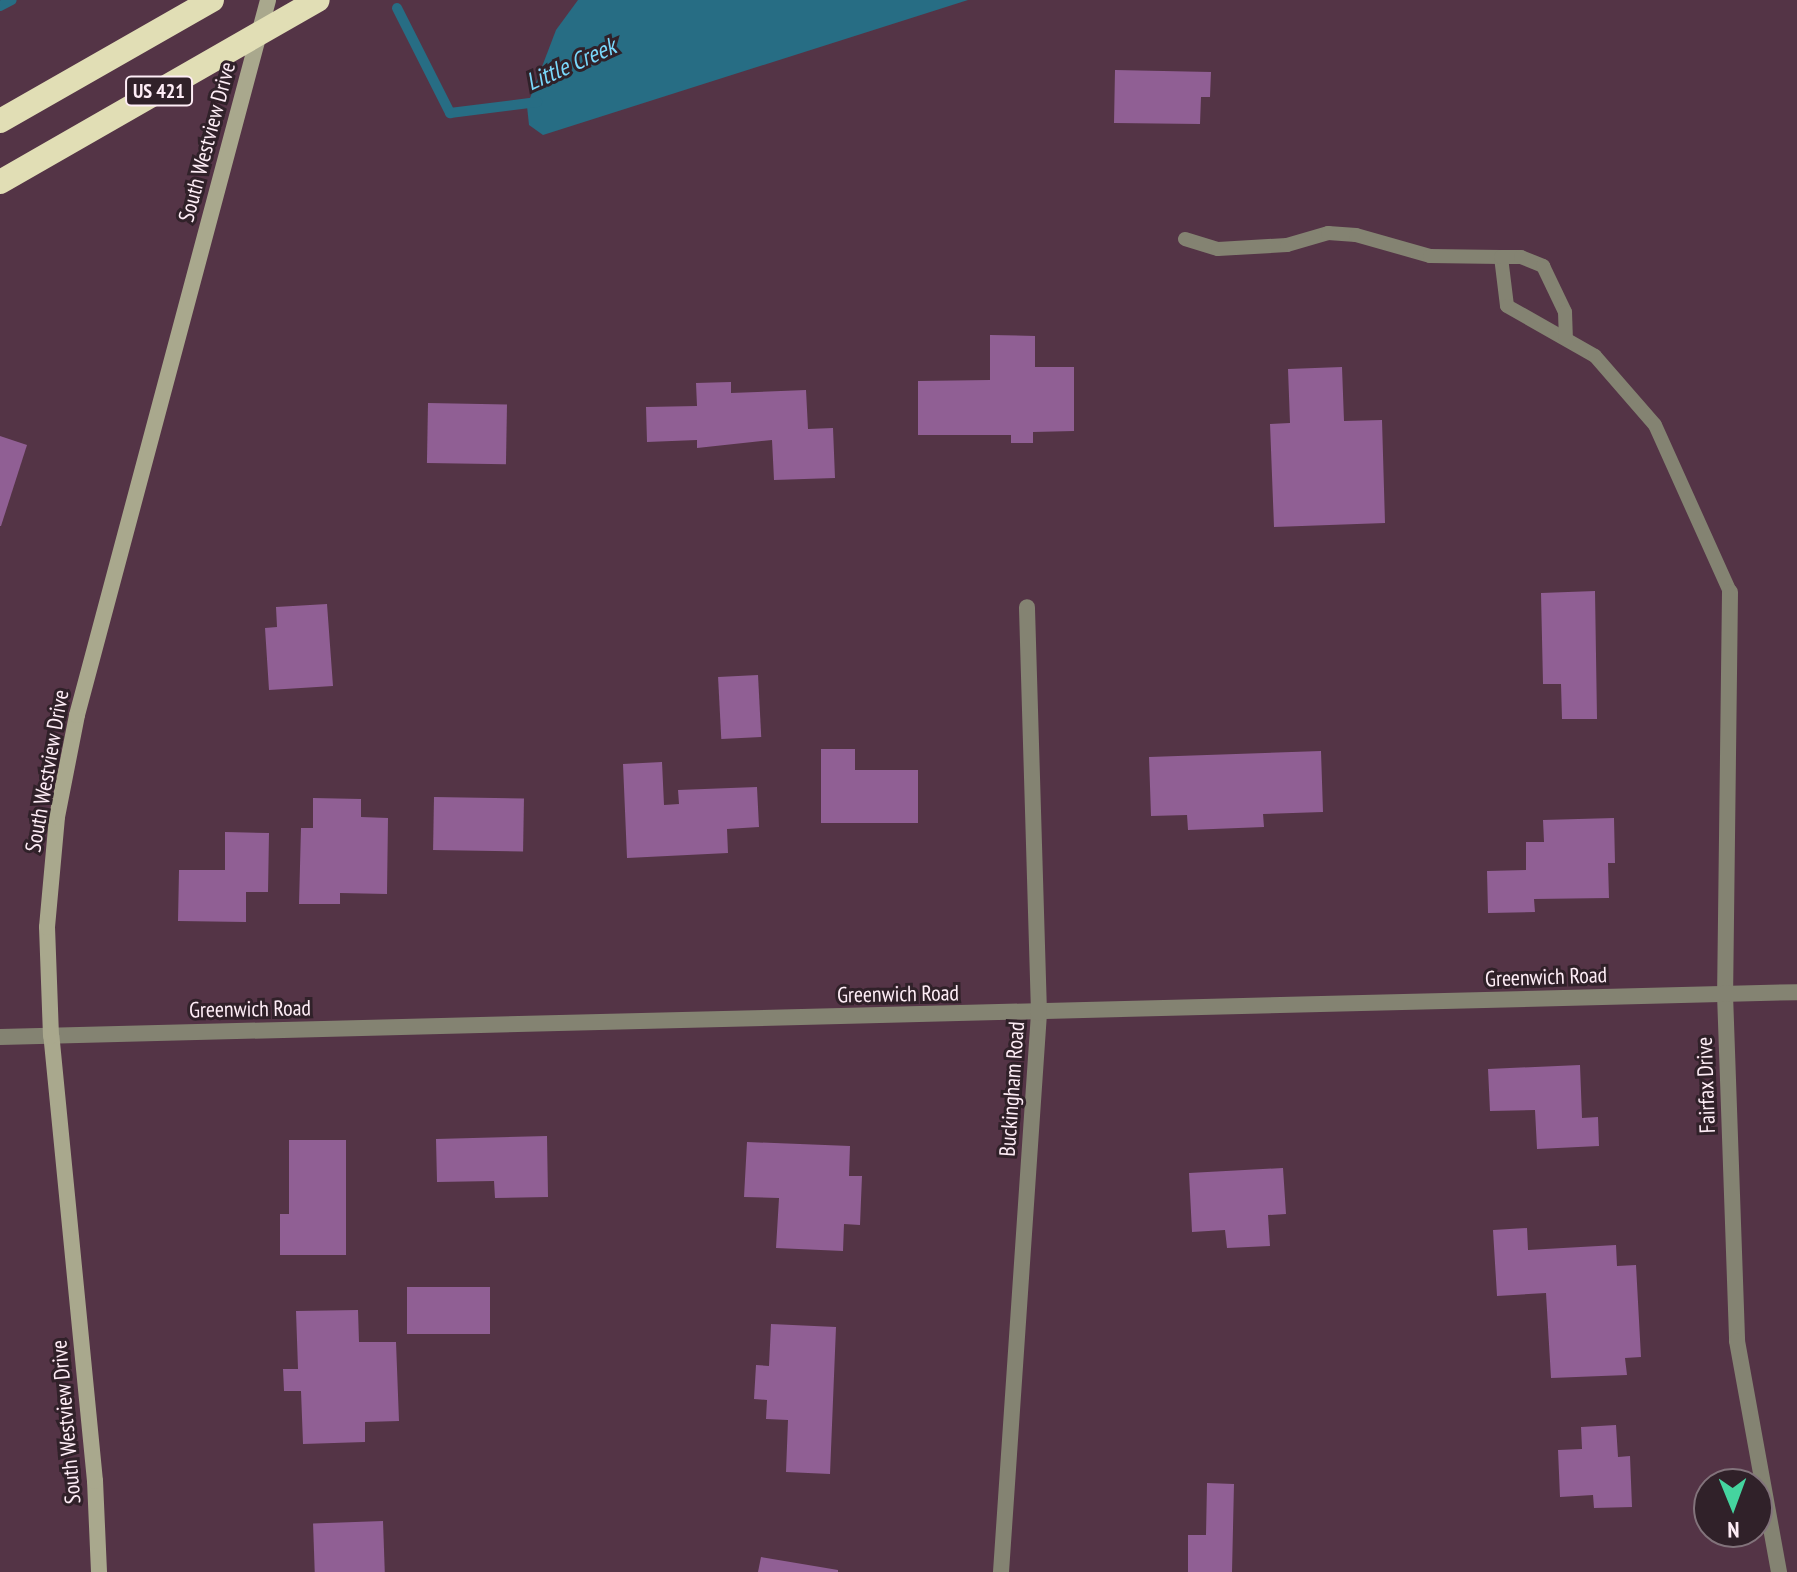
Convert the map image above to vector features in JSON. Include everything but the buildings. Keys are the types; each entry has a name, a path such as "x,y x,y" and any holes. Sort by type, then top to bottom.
{"highway":[{"name":"US 421","path":"0,121 212,0"},
{"name":"US 421","path":"0,182 318,0"}],"street":[{"name":"South Westview Drive","path":"99,1572 95,1481 51,1036 47,927 57,817 77,715 268,0"},
{"name":"Fairfax Drive","path":"1730,592 1725,994 1737,1341 1779,1572"},
{"name":"Buckingham Road","path":"1001,1572 1039,1013 1027,607"},
{"name":"Greenwich Road","path":"0,1037 1797,992"}],"lane":[{"path":"1185,239 1218,249 1287,245 1328,233 1356,235 1430,256 1521,257 1543,266 1565,312 1566,339"},
{"path":"1501,257 1507,306 1595,356 1655,425 1730,592"}],"water":[{"path":"578,0 968,0 543,135 529,125 527,106 556,30"}],"waterway":[{"name":"Little Creek","path":"0,6 12,0"},
{"name":"Little Creek","path":"397,8 450,113 537,102"}]}
